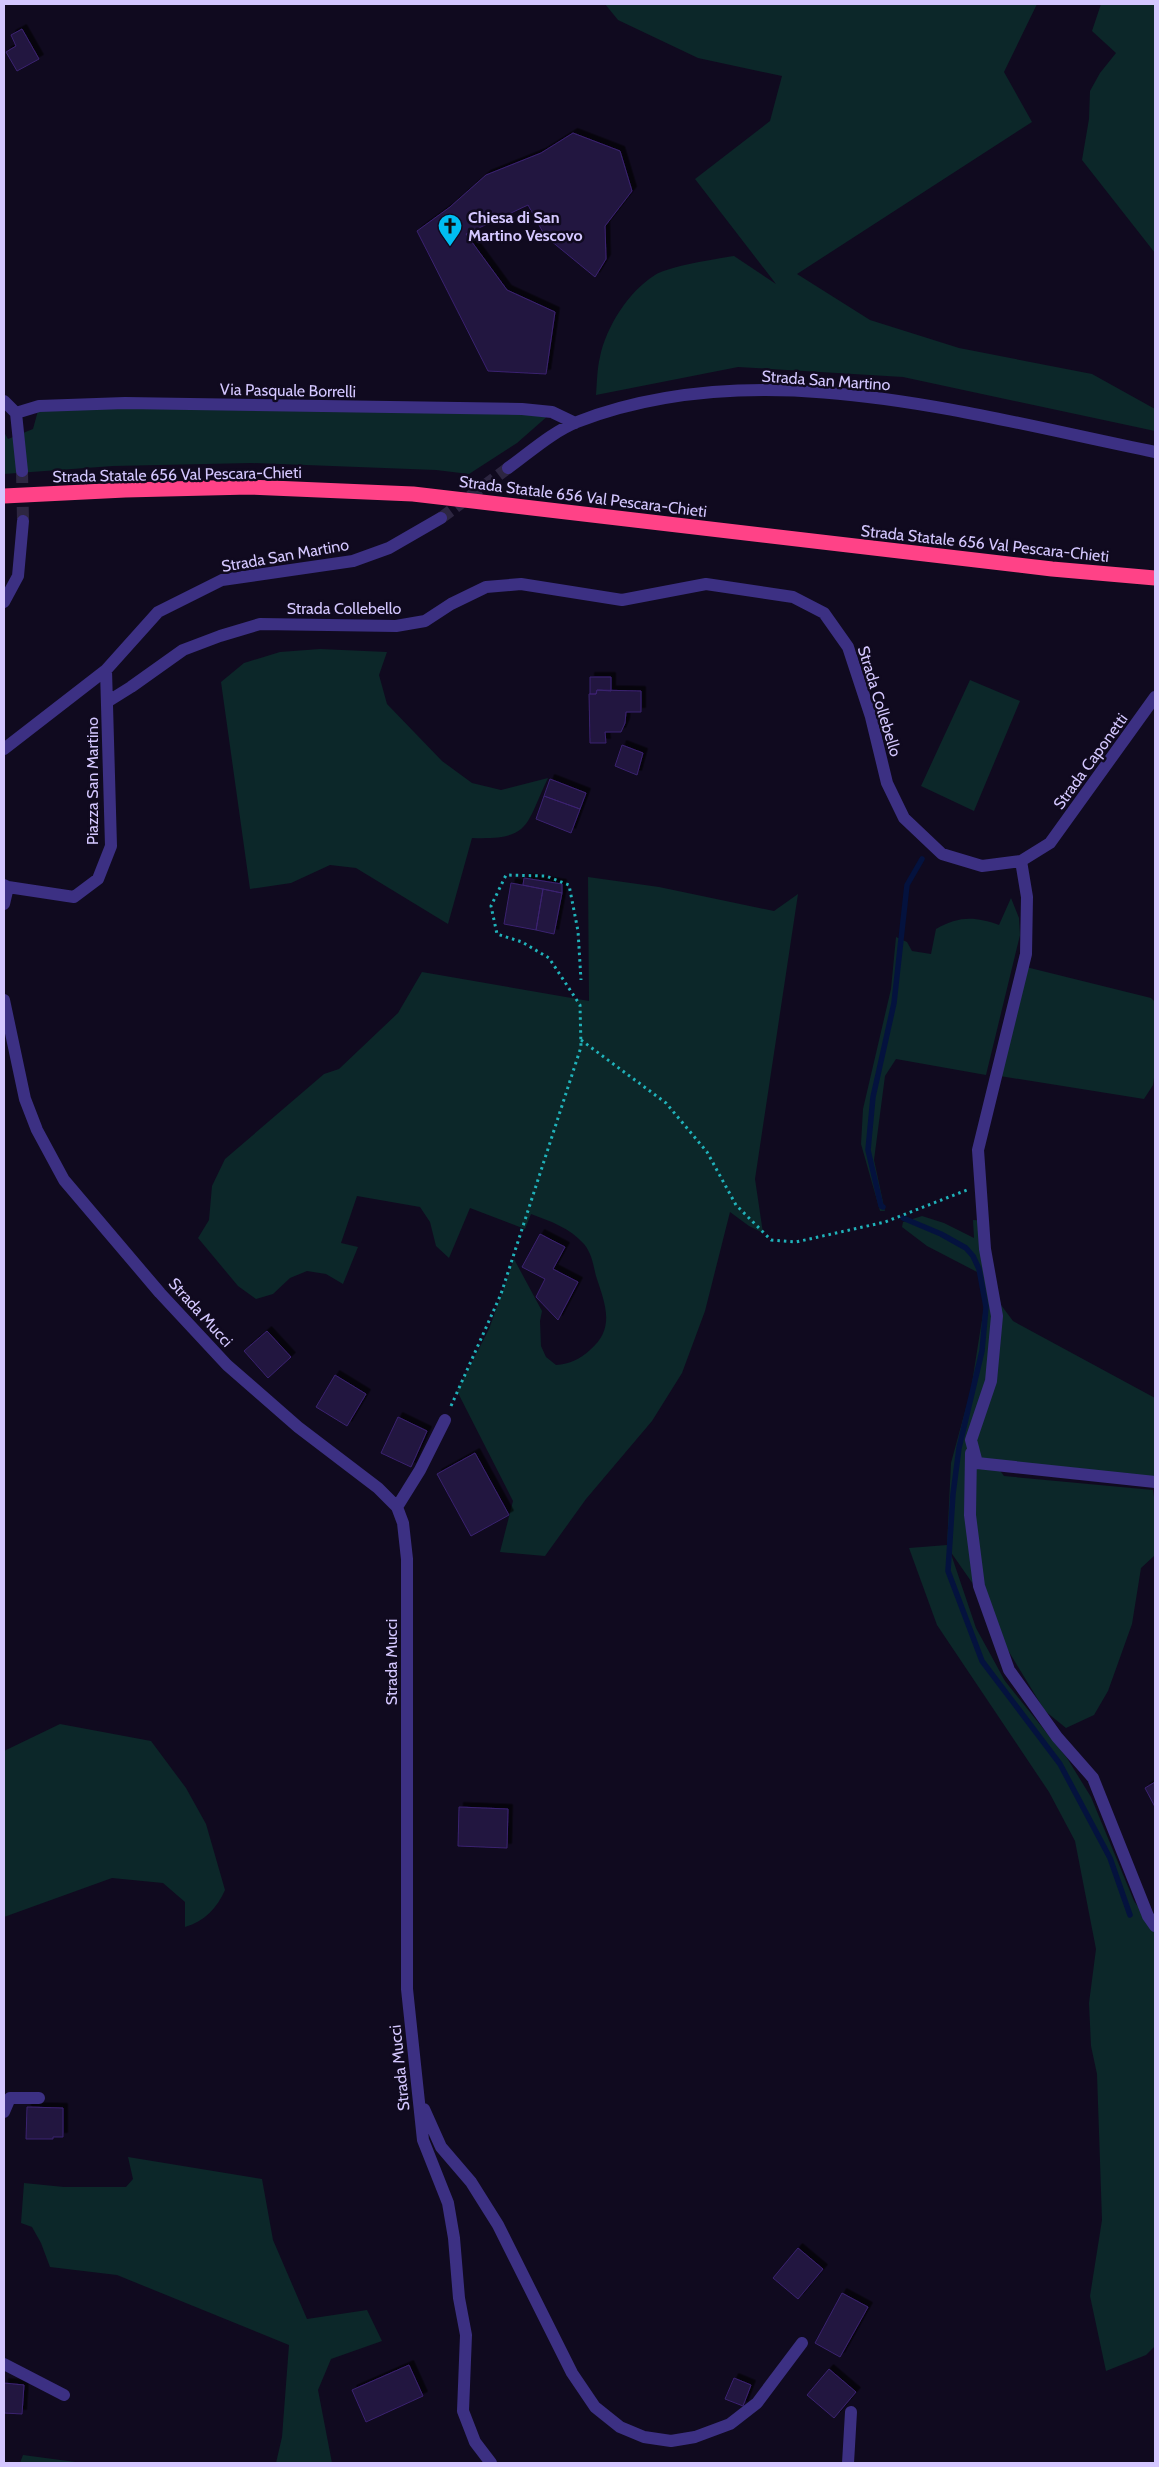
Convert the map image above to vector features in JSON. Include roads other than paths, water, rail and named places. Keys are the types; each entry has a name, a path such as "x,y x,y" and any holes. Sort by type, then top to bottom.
{"highway":[{"name":"Strada Statale 656 Val Pescara-Chieti","path":"4,496 125,490 250,487 413,494 1052,569 1155,578"}],"street":[{"name":"Strada San Martino","path":"508,468 575,423 619,409 668,398 712,392 816,392 866,397 962,412 1155,452"},
{"path":"4,401 16,412 22,471"},
{"name":"Via Pasquale Borrelli","path":"16,412 39,406 125,403 522,409 552,412 575,423"},
{"name":"Strada San Martino","path":"4,749 106,670 158,612 222,580 354,561 389,548 441,518"},
{"path":"4,602 18,576 23,521"},
{"name":"Strada Collebello","path":"107,702 183,650 220,636 260,624 396,626 425,622 450,604 486,587 521,584 622,600 706,584 793,596 824,613 848,647 871,717 887,783 904,818 942,854 982,866 1021,861 1050,843"},
{"name":"Piazza San Martino","path":"6,886 74,897 98,879 111,846 106,670"},
{"name":"Strada Caponetti","path":"1050,843 1155,697"},
{"path":"1021,861 1027,897 1026,954 978,1150 985,1249 997,1316 991,1381 971,1440 970,1514 979,1586 1009,1670 1058,1737 1093,1778 1148,1916 1155,1926"},
{"path":"4,904 6,886"},
{"name":"Strada Mucci","path":"4,1000 25,1099 37,1130 64,1180 160,1292 228,1365 298,1427 378,1488 397,1506 404,1523 407,1559 407,1989 423,2140 445,2194 451,2216 459,2298 466,2335 463,2411 475,2442 491,2463"},
{"path":"397,1506 420,1470 445,1420"},
{"path":"971,1440 977,1463 1155,1482"},
{"path":"419,2097 441,2147 471,2182 498,2226 572,2373 595,2407 620,2427 644,2437 670,2440 695,2438 730,2424 757,2403 802,2342"},
{"path":"4,2112 10,2098 39,2098"},
{"path":"4,2364 64,2395"},
{"path":"848,2463 850,2412"}],"waterway":[{"path":"883,1207 881,1206 868,1150 873,1097 894,1003 907,885 922,859"},
{"path":"903,1218 941,1234 966,1248 973,1256 979,1269 986,1307 982,1351 959,1448 953,1494 948,1571 982,1661 1060,1764 1110,1858 1130,1915"}],"tunnel":[{"path":"441,518 508,468"},
{"path":"22,471 23,521"}],"place":[{"name":"Chiesa di San Martino Vescovo","path":"450,247"}]}
